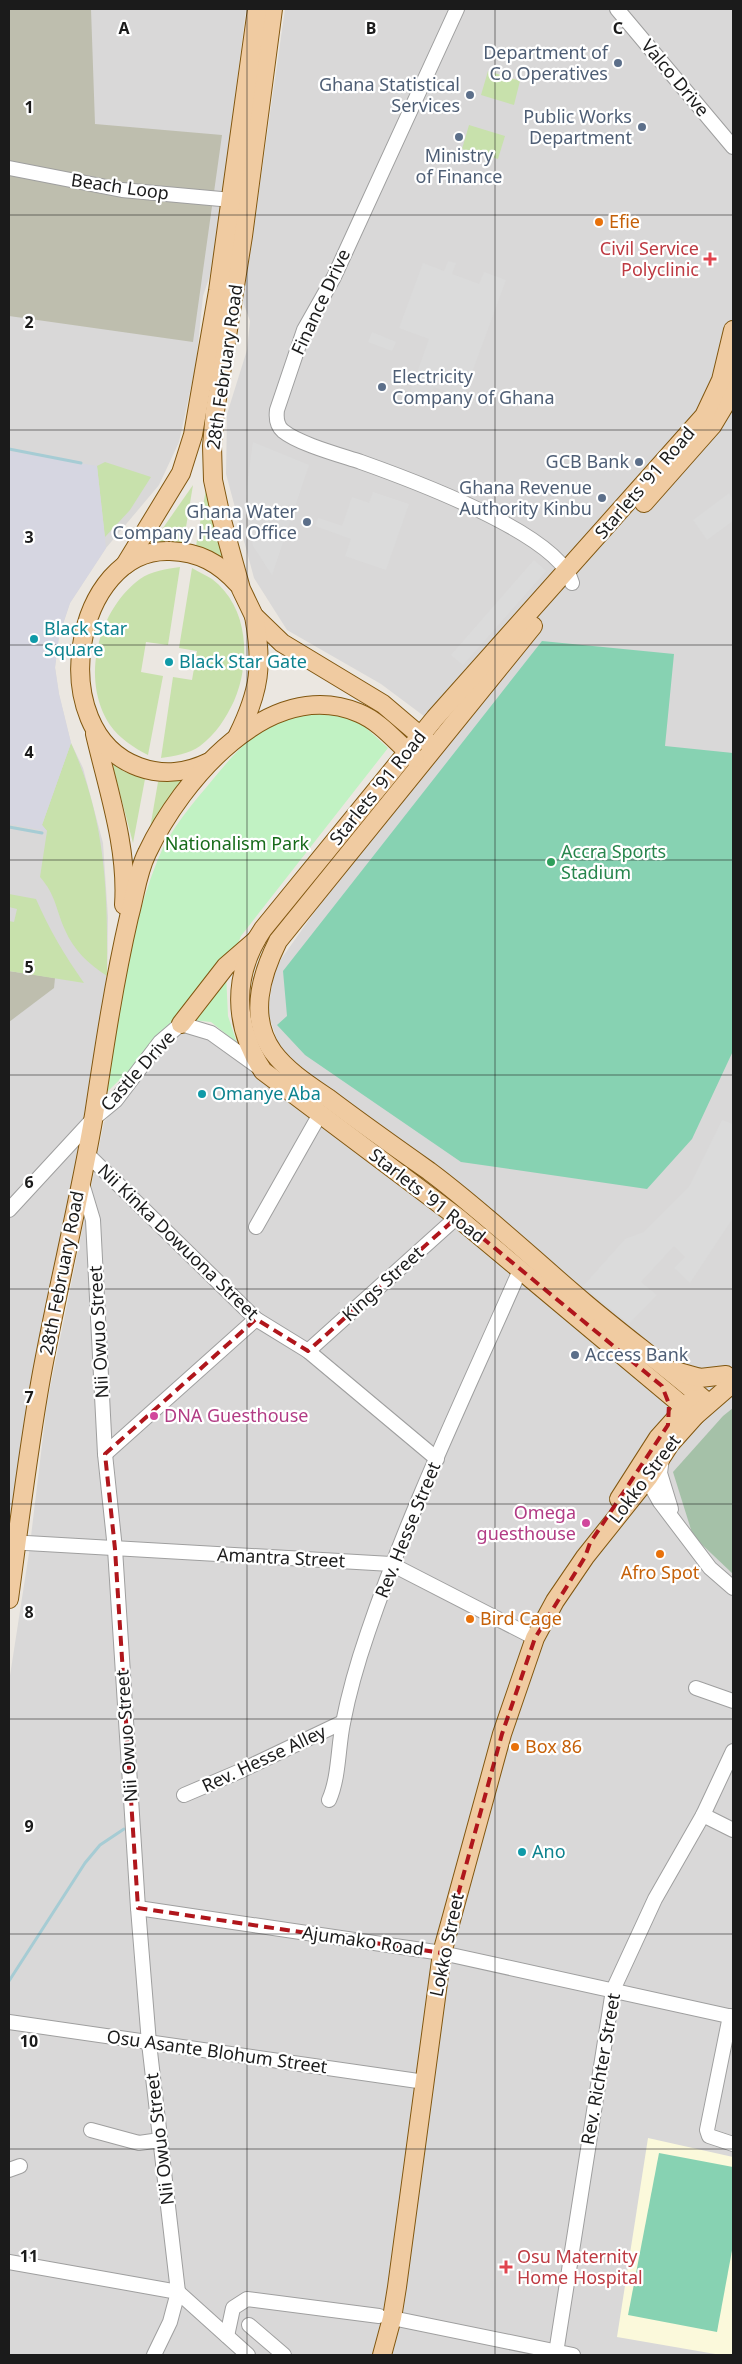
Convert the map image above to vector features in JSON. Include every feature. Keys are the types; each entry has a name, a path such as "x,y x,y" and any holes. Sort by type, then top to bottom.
{"main road":[{"name":"28th February Road","path":"125,565 181,473 188,454 200,402 232,200 257,9"},
{"name":"28th February Road","path":"273,9 243,236 212,446 213,480 221,517 242,589 254,616 282,643 383,704 434,748"},
{"name":"Starlets '91 Road","path":"696,1405 670,1370 598,1314 497,1225 414,1161 297,1076 273,1052 262,1025 258,996 262,979 278,941 569,578 704,416 720,380 733,330"},
{"name":"Starlets '91 Road","path":"696,1405 662,1386 457,1217 263,1071 248,1044 240,1010 240,991 256,940 323,856 435,718 712,426 724,406 733,379"},
{"path":"213,760 172,773 151,771 128,763 109,748 94,729 83,701 79,672 82,642 95,604 105,587 125,565 143,555 163,550 186,551 206,558 226,571 242,589"},
{"path":"238,735 252,707 259,677 260,646 254,616"},
{"name":"28th February Road","path":"9,1599 13,1543 41,1378 93,1119 121,948 140,869 148,851 183,794 213,760 238,735 268,717 294,709 322,704 341,707 374,720 393,738 403,758 421,764"},
{"path":"402,721 419,726 435,718"},
{"name":"28th February Road","path":"94,729 117,827 125,887 121,948"},
{"path":"323,856 338,868"},
{"path":"180,1024 226,966 256,940"},
{"path":"404,1176 414,1161"},
{"path":"670,1370 700,1378 731,1376"},
{"path":"696,1405 731,1376"},
{"path":"662,1386 669,1404 668,1425"},
{"name":"Lokko Street","path":"382,2355 386,2317 425,2082 442,1953 502,1734 535,1638 555,1601 645,1470 668,1425 696,1405"},
{"name":"Lokko Street","path":"645,1470 662,1458 696,1405"}],"street":[{"name":"Finance Drive","path":"457,9 334,276 304,330 279,402 277,420 284,432 314,446 442,492 502,522 538,545 569,578"},
{"name":"Valco Drive","path":"617,9 733,147"},
{"name":"Beach Loop","path":"9,168 122,190 232,200"},
{"name":"Castle Drive","path":"9,1210 93,1119 116,1100 160,1042 180,1024 211,1032 263,1071"},
{"path":"256,1227 320,1114"},
{"name":"Nii Kinka Dowuona Street","path":"86,1153 256,1318 308,1350 437,1459"},
{"name":"Nii Owuo Street","path":"81,1180 93,1220 104,1454 115,1549 138,1908 149,2043 178,2292"},
{"name":"Kings Street","path":"308,1350 457,1217"},
{"name":"Rev. Hesse Street","path":"329,1800 335,1787 335,1769 343,1722 367,1634 391,1564 520,1270"},
{"path":"104,1454 256,1318"},
{"path":"662,1458 660,1473 673,1517"},
{"path":"645,1470 655,1494 710,1568 733,1588"},
{"name":"Amantra Street","path":"13,1543 391,1564 535,1638"},
{"path":"696,1688 733,1701"},
{"name":"Rev. Hesse Alley","path":"184,1795 238,1772 343,1722"},
{"name":"Rev. Richter Street","path":"556,2353 613,1990 655,1899 703,1815 733,1751"},
{"path":"703,1815 733,1830"},
{"name":"Ajumako Road","path":"138,1908 442,1953 732,2017"},
{"path":"732,2017 707,2130 709,2136 716,2140 733,2144"},
{"name":"Osu Asante Blohum Street","path":"9,2022 425,2082"},
{"path":"92,2130 139,2143 160,2140"},
{"path":"9,2262 178,2292 248,2355"},
{"path":"154,2355 170,2322 178,2292"},
{"path":"227,2336 233,2308 247,2298 386,2317 573,2355"},
{"path":"249,2325 284,2355"}],"highlighted area":[{"path":"457,1217 662,1386 669,1404 668,1425 590,1543 585,1557 535,1638 502,1734 442,1953 138,1908 115,1549 105,1454 256,1319 308,1351"}],"shaded area":[{"path":"9,9 246,9 215,260 203,296 196,364 179,442 159,485 106,548 70,603 59,636 55,667 59,694 71,743 83,768 103,843 108,917 107,976 9,1566"},
{"path":"9,9 91,9 95,124 222,135 193,342 9,316"},
{"path":"285,9 733,9 733,2355 9,2355 9,1682 29,1553 47,1403 104,1122 176,1034 190,1032 212,1040 258,1072 280,1049 268,1013 274,969 326,896 452,737 381,684 287,630 254,578 226,474 227,414 247,350 250,321 243,302"},
{"path":"448,261 456,263 452,274 479,284 484,272 506,280 463,397 434,387 429,399 410,392 429,339 399,328 423,263 444,271"},
{"path":"372,332 396,342 392,351 368,342"},
{"path":"253,442 309,465 272,575 253,546 248,520 246,493"},
{"name":"Black Star Square","path":"9,451 97,466 106,548 70,603 59,636 55,668 59,694 71,743 42,825 47,831 9,824"},
{"path":"373,492 409,504 386,570 345,556 351,539 315,526 318,518 342,526 352,497 369,503"},
{"path":"729,493 733,500 733,521 707,540 693,520"},
{"path":"534,560 546,571 463,665 451,655"},
{"path":"9,971 55,978 54,988 9,1022"},
{"path":"722,1120 733,1124 733,1218 690,1283 674,1268 685,1257 674,1246 641,1282 657,1295 629,1324 583,1286 625,1239 644,1232 689,1187"},
{"path":"648,2138 733,2157 733,2355 721,2355 617,2337"}],"green space":[{"path":"488,71 520,81 514,105 481,95"},
{"path":"469,125 505,136 498,159 462,149"},
{"path":"105,462 151,477 130,510 105,537 97,466"},
{"path":"193,485 183,545 149,548"},
{"path":"206,489 228,562 196,546"},
{"path":"180,567 168,645 146,642 141,672 163,676 148,755 132,746 118,734 110,725 101,707 96,687 95,667 98,646 113,608 125,592 149,574"},
{"path":"192,568 212,579 233,604 240,620 243,636 243,669 234,701 216,731 200,746 191,751 161,758 173,677 192,680 197,651 179,648"},
{"name":"Accra Sports Stadium","path":"542,641 674,654 665,746 733,753 733,1051 692,1139 647,1189 461,1162 305,1055 277,1025 287,1016 283,971"},
{"name":"Nationalism Park","path":"334,712 363,725 388,748 241,936 226,973 228,1016 237,1043 211,1022 182,1019 107,1092 120,1003 132,944 148,887 158,859 169,837 191,806 223,767 252,738 274,723 287,717 300,713"},
{"path":"71,743 92,800 103,857 107,915 107,976 77,951 65,930 53,896 40,877 47,831 42,825"},
{"path":"112,763 123,771 145,779 133,843"},
{"path":"193,776 147,846 158,782 173,781"},
{"path":"9,894 36,899 70,963 84,983 9,971 9,921 14,922 17,909 9,907"},
{"path":"733,1408 733,1574 693,1536 673,1472 723,1416"},
{"path":"659,2153 733,2167 733,2245 717,2332 628,2315"}],"waterway":[{"path":"9,449 81,463"},
{"path":"9,827 42,833"},
{"path":"9,1981 85,1863 100,1845 124,1829"}],"place":[{"name":"Department of Co Operatives","path":"618,63"},
{"name":"Ghana Statistical Services","path":"470,95"},
{"name":"Public Works Department","path":"642,127"},
{"name":"Ministry of Finance","path":"459,137"},
{"name":"Efie","path":"599,222"},
{"name":"Civil Service Polyclinic","path":"710,259"},
{"name":"Electricity Company of Ghana","path":"382,387"},
{"name":"GCB Bank","path":"639,462"},
{"name":"Ghana Revenue Authority Kinbu","path":"602,498"},
{"name":"Ghana Water Company Head Office","path":"307,522"},
{"name":"Black Star Square","path":"34,639"},
{"name":"Black Star Gate","path":"169,662"},
{"name":"Accra Sports Stadium","path":"551,862"},
{"name":"Omanye Aba","path":"202,1094"},
{"name":"Access Bank","path":"575,1355"},
{"name":"DNA Guesthouse","path":"154,1416"},
{"name":"Omega guesthouse","path":"586,1523"},
{"name":"Afro Spot","path":"660,1554"},
{"name":"Bird Cage","path":"470,1619"},
{"name":"Box 86","path":"515,1747"},
{"name":"Ano","path":"522,1852"},
{"name":"Osu Maternity Home Hospital","path":"506,2267"}]}
